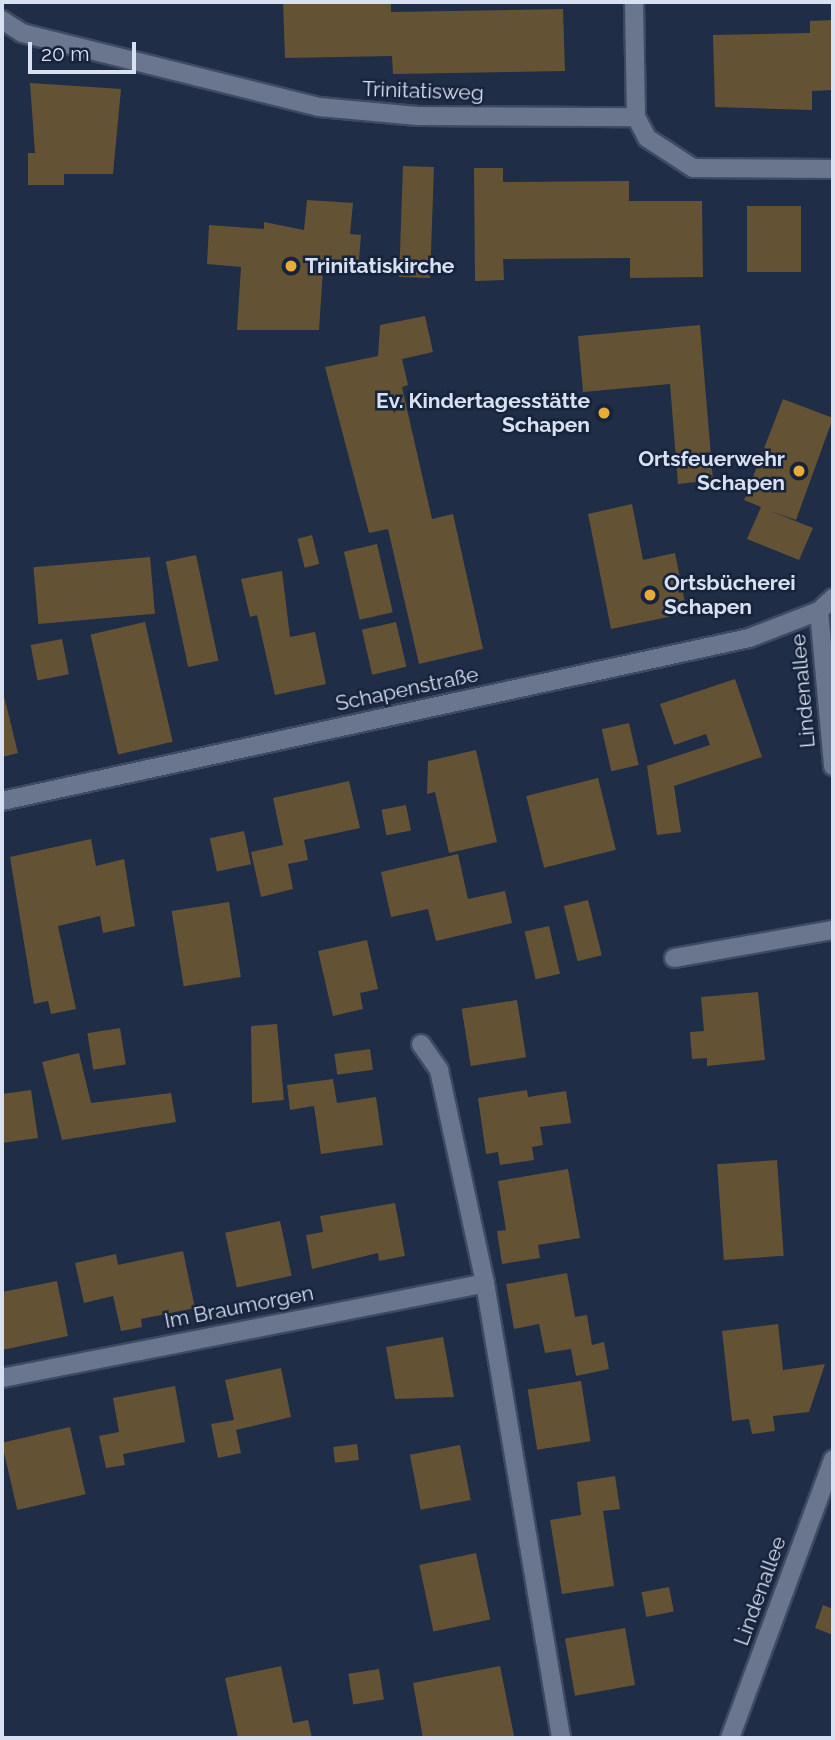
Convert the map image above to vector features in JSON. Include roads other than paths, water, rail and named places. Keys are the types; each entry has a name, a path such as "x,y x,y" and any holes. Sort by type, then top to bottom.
{"street":[{"path":"634,2 636,117 647,138 693,168 833,169"},
{"name":"Trinitatisweg","path":"2,20 22,33 319,107 418,116 636,117"},
{"path":"833,598 819,611 833,623"},
{"name":"Lindenallee","path":"819,611 833,766"},
{"name":"Schapenstraße","path":"2,801 749,638 819,611"},
{"path":"674,958 833,930"},
{"path":"421,1045 439,1070 485,1283 561,1738"},
{"name":"Im Braumorgen","path":"2,1378 485,1283"},
{"name":"Lindenallee","path":"730,1738 833,1459"}],"place":[{"name":"Trinitatiskirche","path":"291,266"},
{"name":"Ev. Kindertagesstätte Schapen","path":"604,413"},
{"name":"Ortsfeuerwehr Schapen","path":"799,471"},
{"name":"Ortsbücherei Schapen","path":"650,595"}]}
